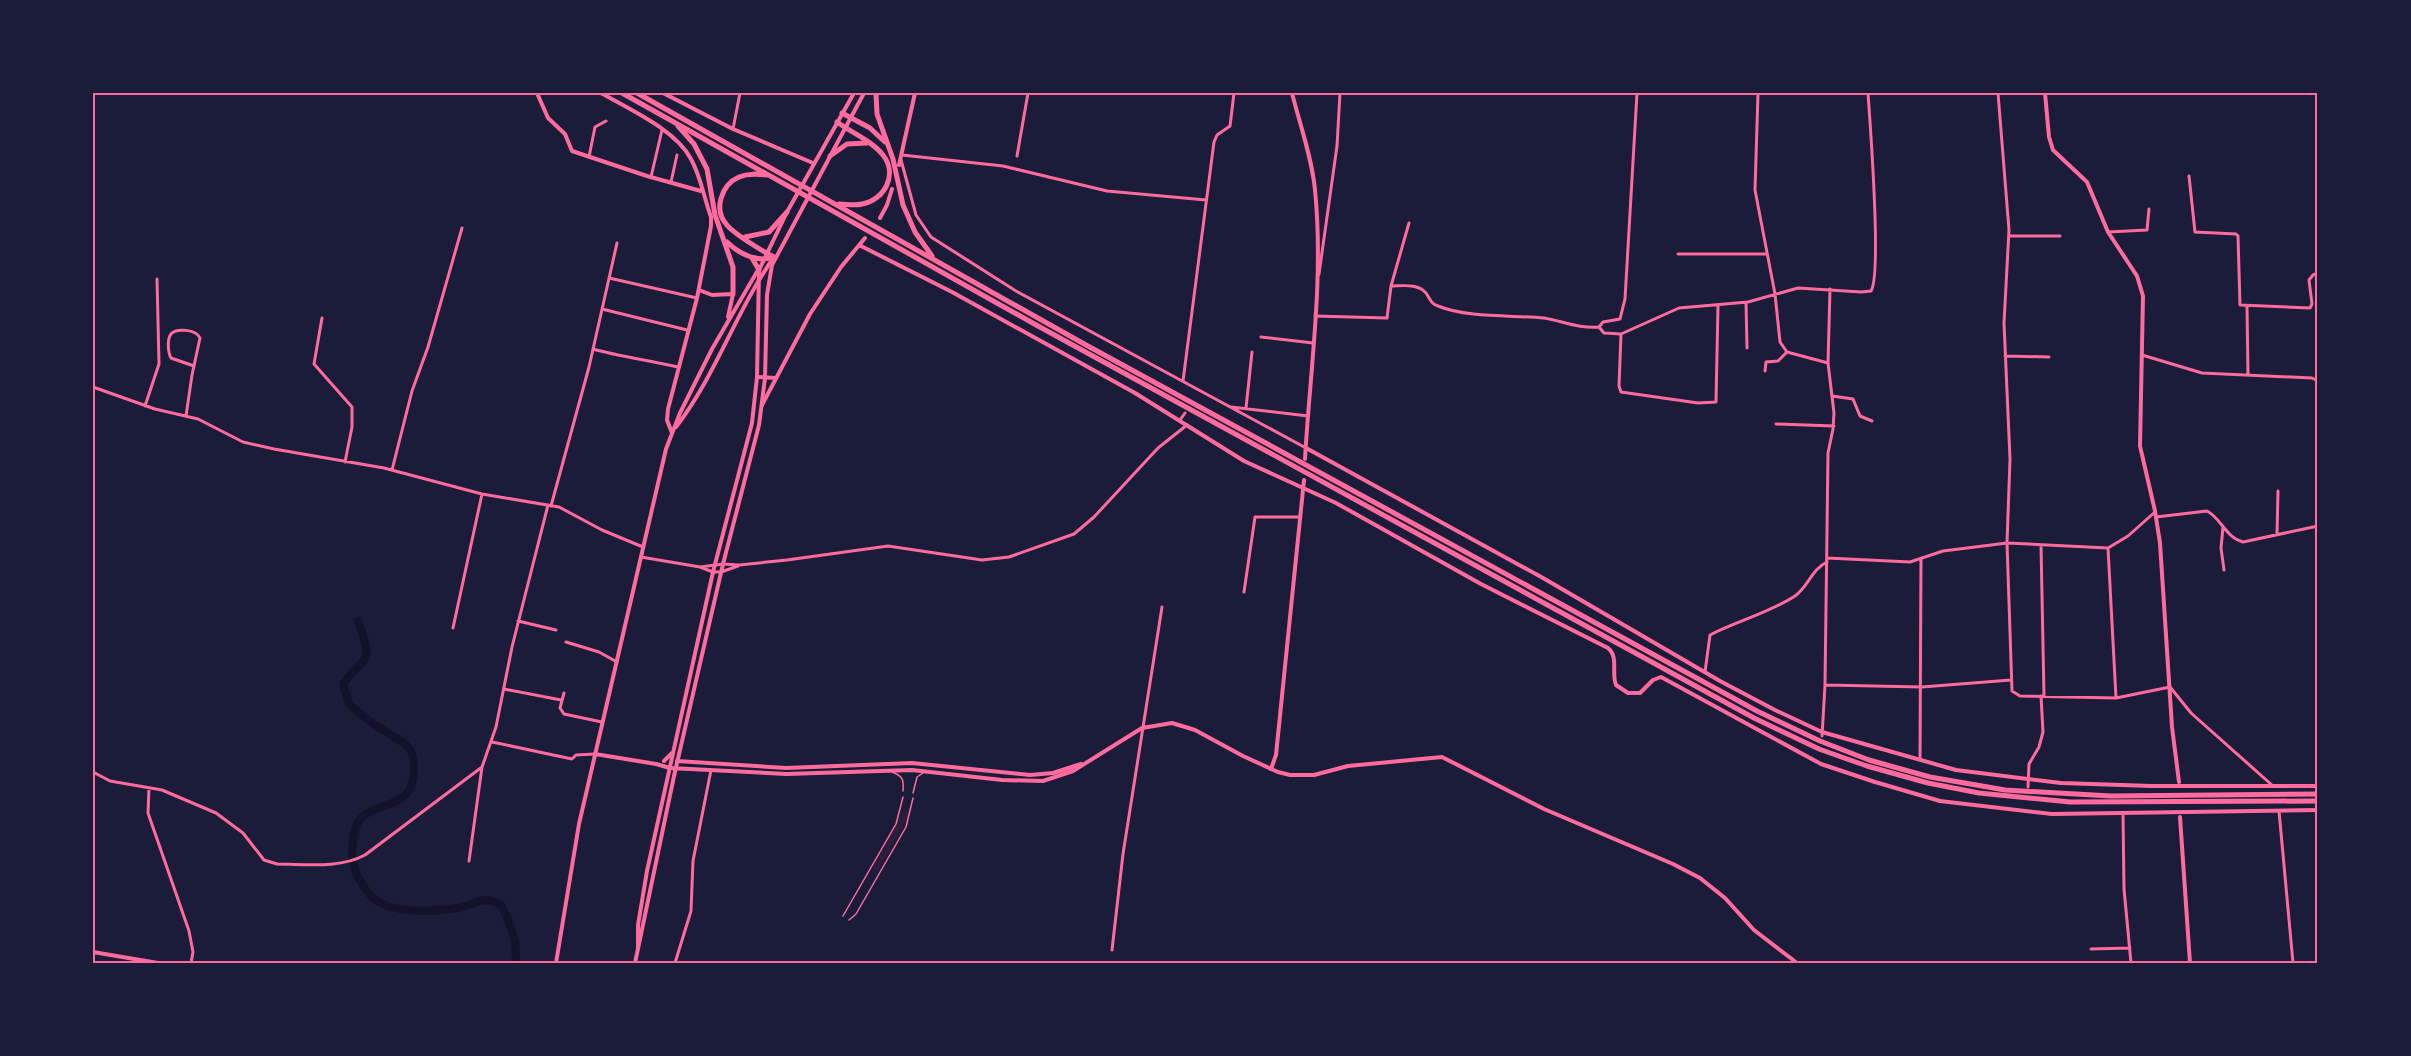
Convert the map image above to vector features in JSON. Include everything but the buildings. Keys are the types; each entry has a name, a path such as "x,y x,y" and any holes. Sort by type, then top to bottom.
{"highway":[{"path":"622,93 1038,327 1668,671 1776,729 1819,749 1867,766 1940,786 2004,797 2070,802 2318,801"},
{"path":"637,93 1086,345 1757,711 1845,751 1930,777 2032,793 2111,796 2318,794"},
{"path":"876,93 877,114 889,148 906,214 915,232 935,260"},
{"path":"842,113 879,135 889,148"},
{"path":"675,122 702,156 710,183 715,215 733,267 733,294"},
{"path":"834,203 860,205 874,200 884,191 889,176 888,164 882,154 837,122"},
{"path":"830,156 852,143 868,143"},
{"path":"766,256 727,225 722,217 721,194 727,186 740,177 769,175"},
{"path":"744,237 769,232 787,212"},
{"path":"723,238 733,248 750,257 759,270"},
{"path":"750,257 774,257"},
{"path":"1615,642 1620,652"},
{"path":"1656,672 1668,671"}],"street":[{"path":"537,93 548,118 567,137 570,149 651,177 701,191"},
{"path":"600,93 662,130 680,144 690,157 711,221 699,290 668,410 667,420 672,433"},
{"path":"663,93 733,129 813,163"},
{"path":"733,129 740,93"},
{"path":"556,963 573,854 663,457 680,413 726,322 759,270 813,163 854,93"},
{"path":"672,433 685,416 707,378 760,278 774,257 864,93"},
{"path":"915,93 900,160 912,206 920,225 931,237 1016,291 1543,578 1705,672 1822,734 1956,770 2061,783 2318,786"},
{"path":"1017,156 1028,93"},
{"path":"1183,381 1214,142 1217,135 1230,126 1234,93"},
{"path":"1292,93 1315,189 1317,285"},
{"path":"1305,459 1317,285 1337,146 1340,93"},
{"path":"1599,327 1603,322 1618,320 1623,308 1637,93"},
{"path":"1647,93 1672,93"},
{"path":"1758,93 1755,190 1775,294 1780,342 1786,352 1828,363"},
{"path":"1599,327 1604,333 1621,334 1679,308 1746,302 1798,288 1871,291 1875,234 1868,93"},
{"path":"1998,93 2009,236 2005,356 2010,459 2007,543 2012,691 2016,696 2116,698 2170,687"},
{"path":"2045,93 2049,137 2053,150 2086,182 2108,232 2141,286 2143,296 2140,446 2156,514 2172,727 2179,782"},
{"path":"589,157 595,127 606,121"},
{"path":"651,177 662,130"},
{"path":"670,182 677,155"},
{"path":"900,160 1003,166 1107,191 1206,200"},
{"path":"2189,176 2195,232 2236,234 2238,236 2238,303 2247,307 2310,309 2312,304 2309,280 2318,273"},
{"path":"880,218 892,189"},
{"path":"2108,232 2145,230 2149,226 2149,209"},
{"path":"1315,316 1387,318 1391,286 1409,224"},
{"path":"392,470 412,391 428,347 462,228"},
{"path":"2009,236 2061,236"},
{"path":"762,405 810,314 831,281 865,238"},
{"path":"469,861 482,767 492,742 518,621 593,350 617,243"},
{"path":"859,245 971,302 1135,393 1244,461 1303,487 1481,584 1608,648 1615,657 1614,680 1622,690 1634,694 1640,693 1656,678 1668,679 1821,764 1940,801 2025,813 2122,814 2318,810"},
{"path":"1678,254 1767,254"},
{"path":"635,963 723,564 762,405 767,295 774,257"},
{"path":"638,949 638,924 642,894 713,572 752,423 757,377 759,270"},
{"path":"609,278 697,298"},
{"path":"145,406 159,364 157,279"},
{"path":"1391,286 1417,287 1424,291 1431,303 1460,312 1544,318 1586,327 1599,327"},
{"path":"1822,734 1826,685 1828,453 1834,426 1828,363 1830,289"},
{"path":"699,290 712,295 733,294 726,322"},
{"path":"1746,302 1747,348"},
{"path":"1621,334 1619,386 1623,393 1714,404 1718,399 1718,306"},
{"path":"2247,307 2248,375"},
{"path":"602,309 687,330"},
{"path":"322,318 314,364 351,407 352,427 345,462"},
{"path":"186,416 199,335 187,330 172,333 168,351 171,358 194,366"},
{"path":"1261,337 1313,343"},
{"path":"593,350 622,358 648,360 678,367"},
{"path":"1246,408 1252,352"},
{"path":"1765,370 1766,362 1778,361 1786,352"},
{"path":"2142,355 2202,373 2312,378 2318,381"},
{"path":"2005,356 2049,357"},
{"path":"757,377 776,378"},
{"path":"93,387 145,406 198,419 243,442 274,450 392,470 483,494 550,505 644,547"},
{"path":"1193,396 1195,388"},
{"path":"1832,396 1854,399 1860,416 1872,421"},
{"path":"1229,407 1308,416"},
{"path":"1180,420 1185,413"},
{"path":"1776,424 1834,426"},
{"path":"700,567 715,564 740,565 888,546 982,560 1009,557 1058,541 1080,530 1158,448 1186,425"},
{"path":"1271,769 1276,755 1304,480"},
{"path":"2277,535 2278,491"},
{"path":"453,628 483,494"},
{"path":"1705,672 1710,635 1778,605 1797,594 1827,560 1910,562 1943,551 2007,543 2108,548 2156,514 2207,511 2214,515 2234,538 2243,542 2318,526"},
{"path":"1244,592 1256,517 1301,518"},
{"path":"2223,527 2221,548 2224,570"},
{"path":"2028,787 2029,764 2039,747 2043,732 2041,544"},
{"path":"2108,548 2116,698"},
{"path":"641,557 700,567 713,572 722,572 740,565"},
{"path":"1920,761 1921,558"},
{"path":"1112,950 1116,903 1162,607"},
{"path":"518,621 556,630"},
{"path":"566,642 599,652 617,662"},
{"path":"1826,685 1922,687 2011,680"},
{"path":"2170,687 2191,713 2273,786"},
{"path":"504,689 562,700"},
{"path":"564,693 560,708 564,714 604,722"},
{"path":"492,742 572,759 576,754 595,754 670,768 786,774 926,771 1030,782 1054,778 1073,771 1142,728 1159,724 1185,725 1271,769 1290,775 1314,775 1348,766 1442,757 1544,809 1673,864 1700,878 1725,898 1754,930 1797,963"},
{"path":"664,761 674,750"},
{"path":"681,751 690,763"},
{"path":"1821,757 1821,764"},
{"path":"656,764 672,761 786,768 909,763 1030,775 1053,773 1090,761"},
{"path":"93,772 110,781 171,793 216,813 243,833 259,855 268,862 277,864 349,862 357,859 482,767"},
{"path":"675,963 691,911 693,861 711,770"},
{"path":"149,788 147,813 189,931 193,952 191,963"},
{"path":"2025,813 2026,806"},
{"path":"2279,811 2293,963"},
{"path":"2122,814 2124,889 2131,963"},
{"path":"2180,817 2190,963"},
{"path":"2091,949 2130,948"},
{"path":"93,952 158,963"}],"lane":[{"path":"888,771 901,775 904,784 903,791"},
{"path":"913,793 917,777 926,771"},
{"path":"843,916 896,824 903,797"},
{"path":"849,920 856,914 906,826 913,798"}],"shaded area":[{"path":"908,811 909,814 880,868 875,870 874,865 903,812"}],"waterway":[{"path":"358,621 367,652 363,662 343,684 349,704 408,747 412,754 414,769 412,785 405,795 396,802 364,815 357,825 352,854 358,876 373,898 395,908 418,911 442,910 485,900 501,905 515,941 515,963"}]}
